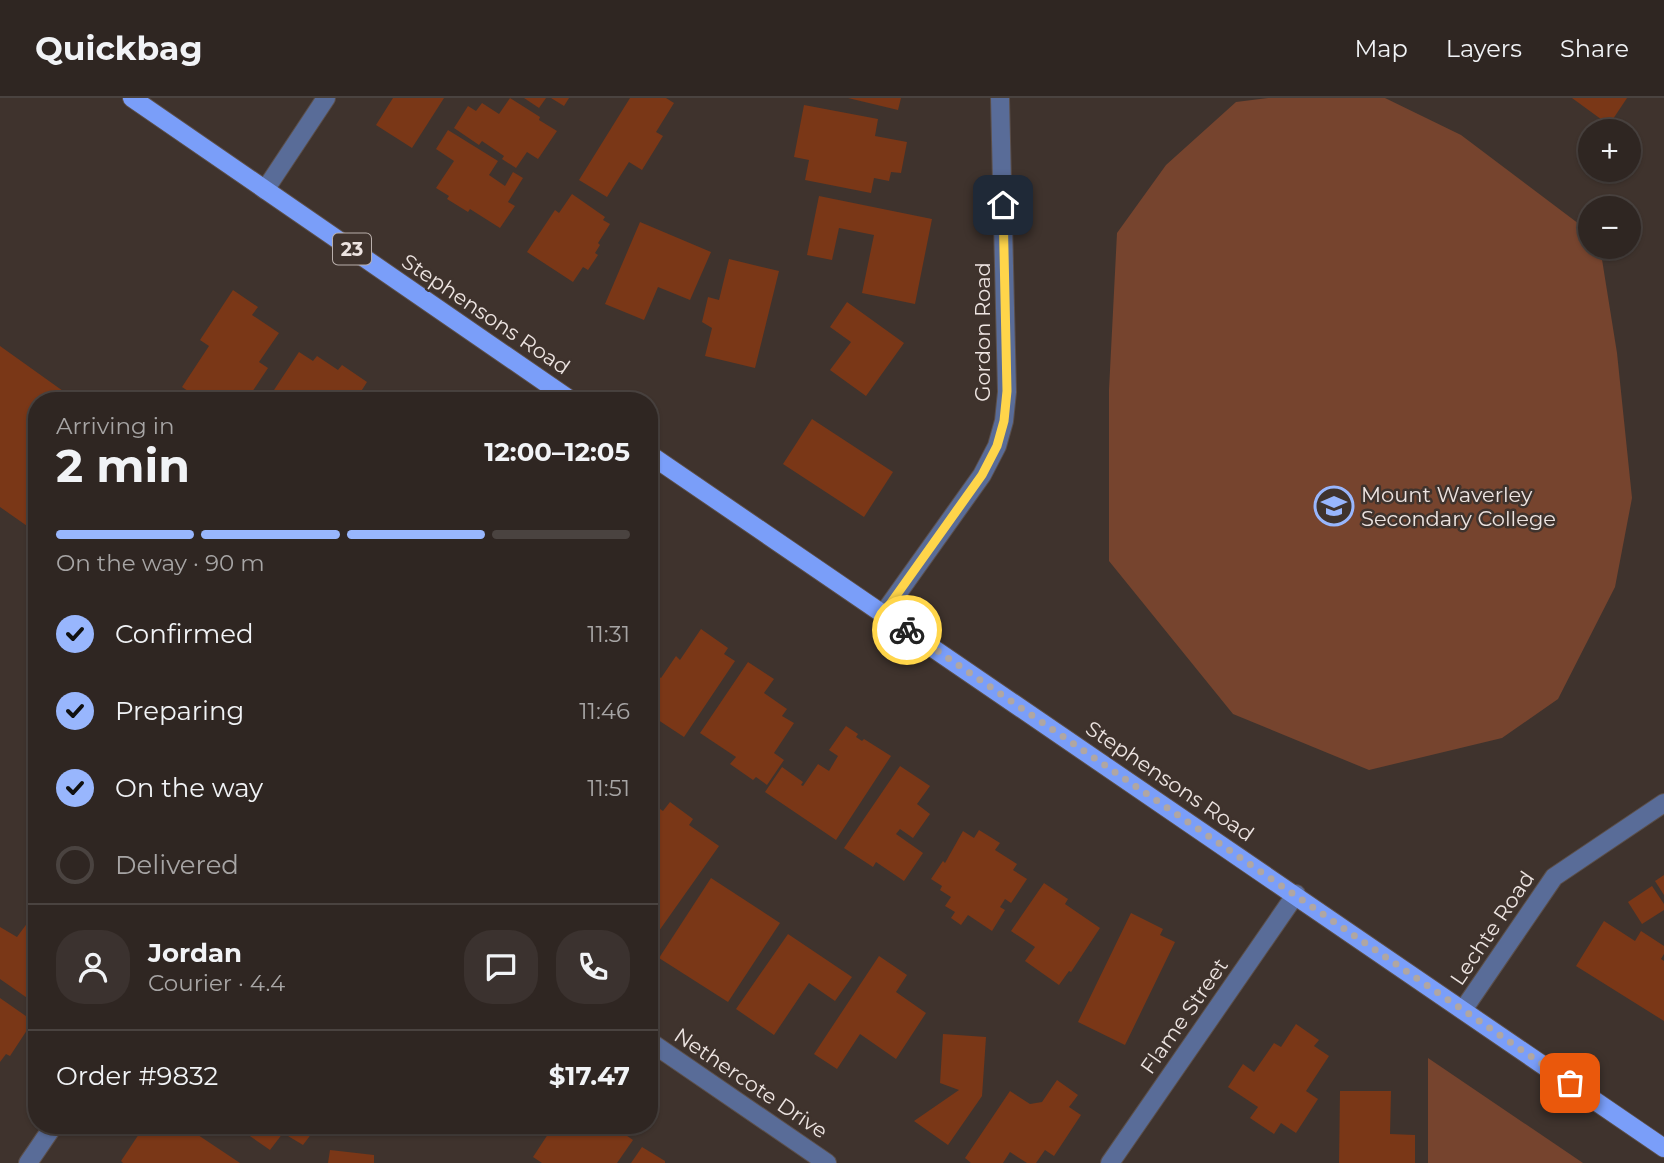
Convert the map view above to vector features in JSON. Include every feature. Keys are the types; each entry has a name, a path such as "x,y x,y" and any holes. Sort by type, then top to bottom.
{"main road":[{"name":"Stephensons Road","path":"132,98 559,392"},
{"name":"Stephensons Road","path":"658,460 1664,1148"}],"street":[{"path":"265,190 326,98"},
{"name":"Gordon Road","path":"883,614 982,475 997,446 1004,421 1007,391 1000,98"},
{"name":"Lechte Road","path":"1463,1010 1554,877 1664,803"},
{"name":"Flame Street","path":"1110,1163 1296,894"},
{"name":"Nethercote Drive","path":"658,1047 827,1163"},
{"path":"29,1163 48,1134"}],"shaded area":[{"name":"Mount Waverley Secondary College","path":"1268,98 1385,98 1461,135 1578,223 1578,259 1602,259 1617,353 1632,498 1615,587 1558,699 1502,738 1369,770 1233,714 1109,561 1109,390 1117,233 1166,165 1236,102"},
{"path":"1428,1058 1583,1163 1428,1163"}],"building":[{"path":"393,98 444,98 412,148 376,125"},
{"path":"510,98 557,131 538,159 527,152 516,168 482,141 479,145 454,128 468,106 476,111 482,103 499,114"},
{"path":"524,98 546,98 539,108"},
{"path":"551,98 569,98 564,106"},
{"path":"630,98 666,98 674,103 656,132 663,136 642,170 629,162 607,197 579,180"},
{"path":"848,98 901,98 898,110"},
{"path":"1572,98 1627,98 1613,119 1601,119"},
{"path":"804,105 878,119 875,136 907,142 901,173 891,172 889,181 874,178 871,193 805,180 809,160 794,157"},
{"path":"448,130 498,161 489,175 505,186 513,172 523,178 508,202 515,206 500,228 470,209 468,212 447,199 449,196 436,188 454,161 436,149"},
{"path":"572,194 605,217 603,220 610,224 598,243 600,245 595,253 598,255 588,270 583,267 573,282 527,252 555,210 559,213"},
{"path":"819,196 932,219 915,304 862,293 874,235 839,228 832,260 807,255"},
{"path":"640,222 711,252 690,300 658,287 644,320 605,304"},
{"path":"729,259 779,271 755,368 705,356 712,328 702,322 708,297 719,300"},
{"path":"233,290 258,307 252,315 279,333 259,362 268,368 252,392 190,392 182,387 209,346 200,340"},
{"path":"847,302 904,343 866,396 830,370 851,342 830,327"},
{"path":"0,346 64,392 28,392 28,527 0,507"},
{"path":"299,352 313,361 317,356 338,370 342,365 367,382 361,392 274,390"},
{"path":"812,419 893,472 864,517 783,464"},
{"path":"701,629 728,648 724,654 735,661 684,737 658,720 658,676 661,678 676,656 680,660"},
{"path":"748,662 774,679 764,693 787,709 782,716 794,723 774,753 784,760 767,785 756,777 753,780 730,764 736,757 700,733"},
{"path":"846,726 858,734 856,737 862,741 864,739 891,756 836,840 765,792 782,767 803,782 803,786 818,764 829,771 838,756 829,750"},
{"path":"900,766 930,786 917,804 930,814 913,838 900,829 896,834 923,853 904,881 876,862 873,867 844,848"},
{"path":"670,802 693,819 689,825 719,846 658,932 658,808 663,811"},
{"path":"979,830 1000,843 995,850 1017,864 1013,870 1027,879 1011,903 1005,899 1000,907 1005,910 992,931 968,915 961,925 951,918 955,912 945,906 951,897 940,890 942,886 931,879 943,861 945,863 963,831 974,838"},
{"path":"1664,875 1664,895 1655,881"},
{"path":"711,878 780,923 728,1002 659,958"},
{"path":"1044,883 1068,899 1065,904 1100,928 1071,972 1069,971 1059,985 1025,961 1035,947 1011,931"},
{"path":"1652,886 1664,904 1664,910 1642,924 1628,902"},
{"path":"1131,913 1163,929 1160,935 1175,942 1125,1045 1078,1022"},
{"path":"1604,921 1635,941 1641,931 1664,946 1661,959 1664,961 1664,1021 1576,966"},
{"path":"28,922 28,999 0,979 0,927 17,937"},
{"path":"788,934 852,977 835,1001 809,983 774,1035 736,1009"},
{"path":"879,956 907,975 896,992 926,1013 896,1059 860,1034 837,1069 814,1054"},
{"path":"0,998 28,1018 28,1029 10,1056 6,1054 0,1062"},
{"path":"1296,1024 1319,1040 1314,1046 1329,1056 1306,1091 1318,1099 1296,1133 1281,1123 1274,1134 1250,1118 1258,1107 1228,1087 1243,1064 1254,1072 1274,1043 1281,1047"},
{"path":"943,1034 986,1037 982,1096 948,1145 914,1121 959,1090 940,1083"},
{"path":"1057,1080 1078,1095 1069,1107 1081,1115 1054,1156 1045,1150 1036,1163 1027,1163 1010,1152 1003,1163 971,1163 965,1158 1010,1091 1030,1104 1042,1102"},
{"path":"1340,1091 1391,1091 1390,1134 1415,1135 1415,1163 1339,1163"},
{"path":"139,1134 196,1134 240,1163 123,1163 121,1161"},
{"path":"247,1134 282,1134 270,1150"},
{"path":"285,1134 311,1134 303,1145"},
{"path":"548,1134 624,1134 633,1140 617,1163 542,1163 533,1157"},
{"path":"642,1147 665,1161 665,1163 631,1163"},
{"path":"330,1150 374,1155 374,1163 328,1163"}],"way so far":[{"path":"907,630 1570,1083"}],"place":[{"name":"Mount Waverley Secondary College","path":"1334,506"}],"route":[{"path":"907,630 883,614 982,475 997,446 1004,421 1007,391 1003,205"}]}
